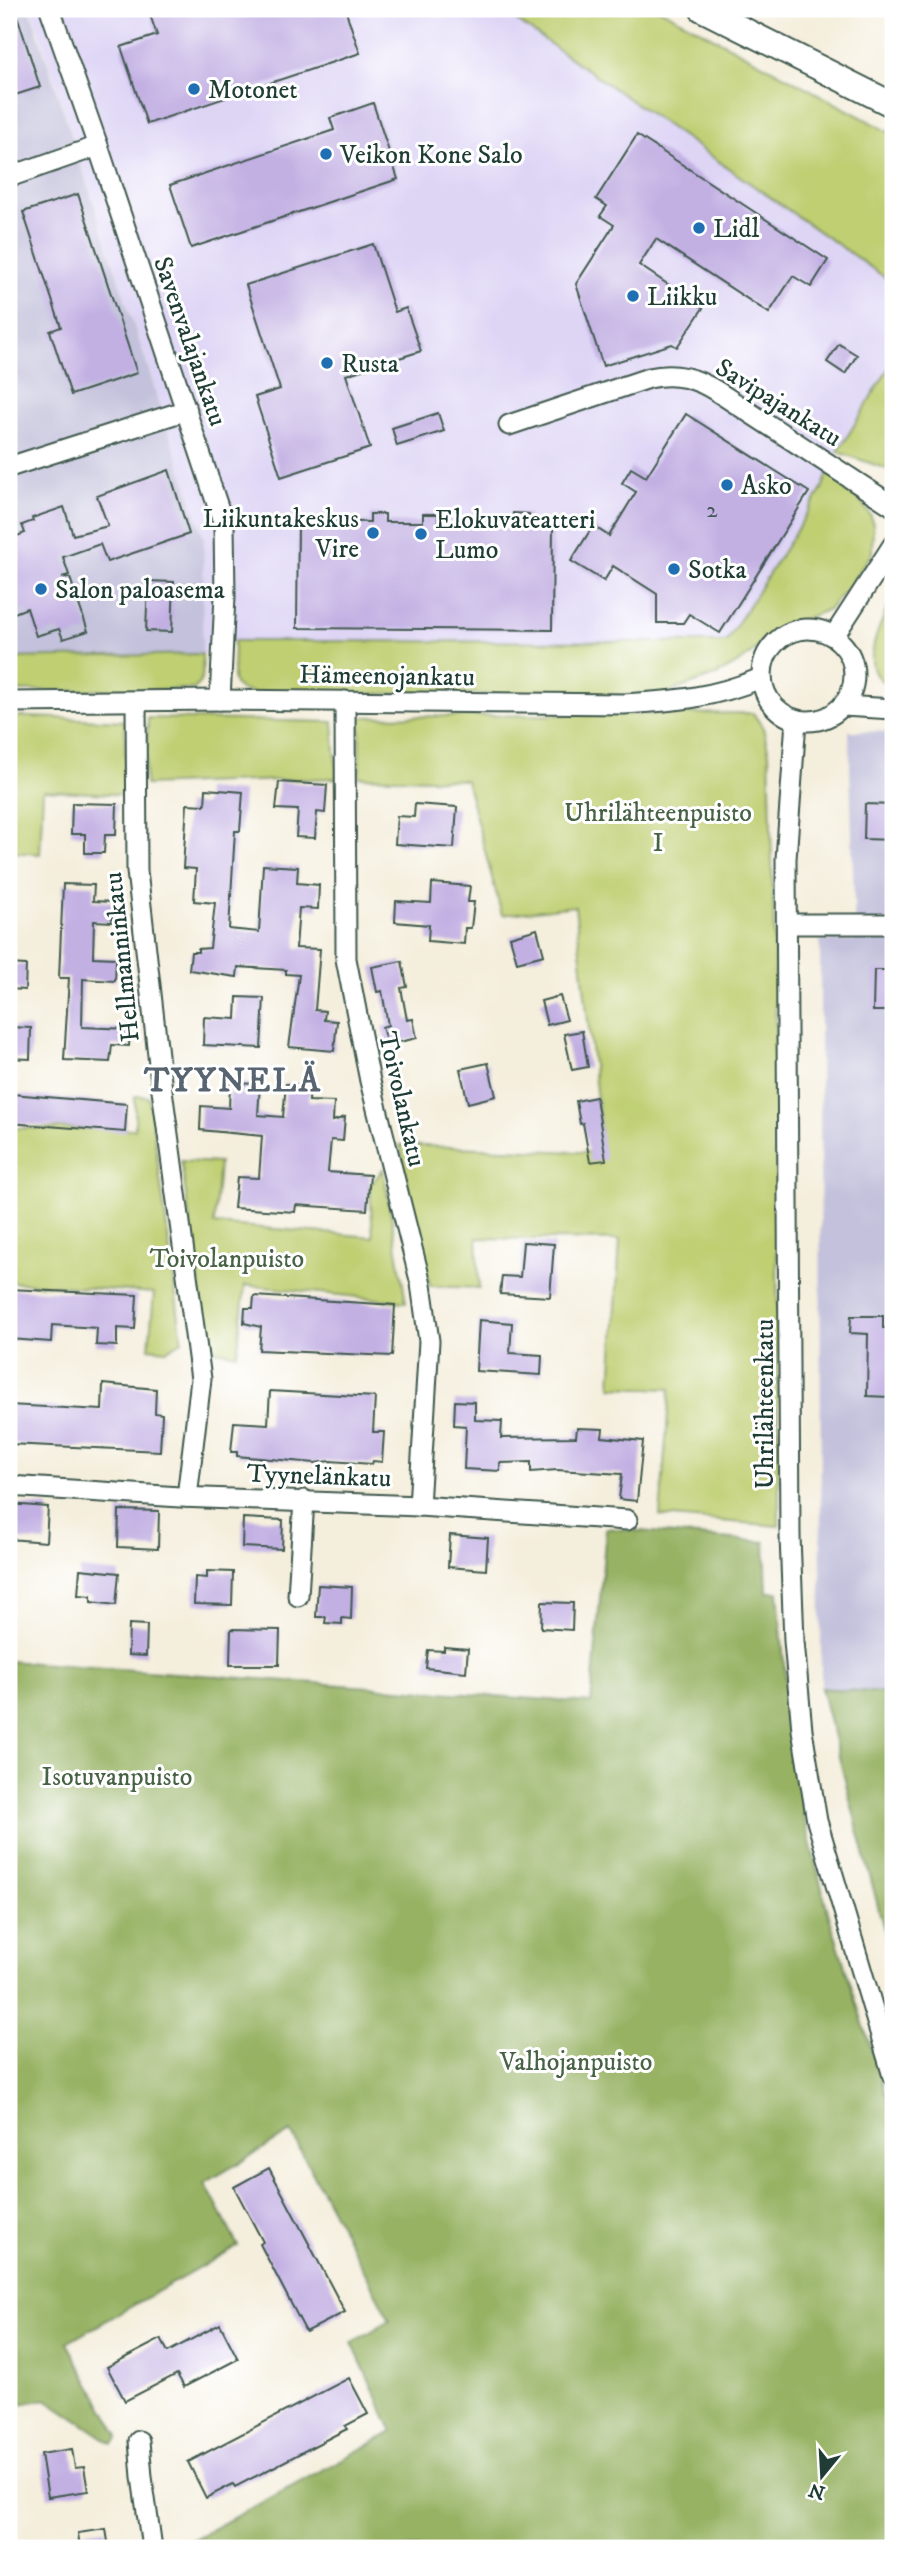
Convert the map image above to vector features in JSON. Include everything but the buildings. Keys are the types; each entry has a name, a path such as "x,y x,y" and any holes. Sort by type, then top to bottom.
{"main road":[{"path":"702,9 893,105"}],"street":[{"name":"Savenvalajankatu","path":"50,9 224,524 225,596 220,700"},
{"path":"9,177 98,146"},
{"name":"Savipajankatu","path":"509,425 649,378 664,375 684,376 702,382 893,506"},
{"path":"9,467 187,410"},
{"path":"834,636 893,545"},
{"path":"820,630 834,636 845,647 853,662 851,693 843,706 821,720 796,720 783,715 765,694 761,678 762,663 768,650 778,639 791,631 820,630"},
{"name":"Hämeenojankatu","path":"9,702 220,700 638,704 679,701 730,691 761,678"},
{"name":"Toivolankatu","path":"345,701 346,959 370,1081 421,1284 429,1341 419,1506"},
{"name":"Hellmanninkatu","path":"136,702 137,871 201,1379 187,1497"},
{"path":"843,706 893,709"},
{"name":"Uhrilähteenkatu","path":"796,720 786,859 790,1536 794,1641 800,1717 817,1821 893,2076"},
{"path":"787,924 893,924"},
{"name":"Tyynelänkatu","path":"9,1486 187,1497 419,1506 627,1520"},
{"path":"298,1596 304,1500"},
{"path":"139,2441 152,2548"}],"shaded area":[{"path":"9,9 30,9 204,538 202,654 9,658"},
{"path":"31,9 500,9 893,283 893,361 838,452 821,491 726,642 234,641 202,654 204,538"},
{"path":"849,731 893,732 893,1694 821,1688 820,940 855,941"}],"green space":[{"path":"500,9 660,9 893,134 893,283"},
{"path":"893,361 893,471 838,452"},
{"path":"828,473 853,491 871,516 873,525 872,553 850,585 829,609 777,630 732,667 661,695 253,693 240,690 233,681 234,641 726,642 821,491"},
{"path":"893,596 893,686 881,680 874,671 872,659 878,632"},
{"path":"202,654 202,678 194,689 9,691 9,658"},
{"name":"Uhrilähteenpuisto I","path":"753,713 763,728 769,753 775,972 779,1526 660,1516 670,1389 611,1387 620,1240 477,1238 479,1288 430,1286 400,1145 603,1153 575,906 502,915 466,780 359,777 360,717"},
{"path":"9,716 125,721 125,795 43,790 40,854 9,852"},
{"path":"148,718 333,722 337,778 145,785"},
{"path":"135,1096 149,1097 182,1341 167,1350 149,1348 154,1293 9,1282 9,1128 135,1129"},
{"name":"Toivolanpuisto","path":"181,1161 219,1163 214,1224 373,1237 370,1186 383,1169 406,1302 245,1285 237,1354 209,1349"},
{"name":"Valhojanpuisto","path":"606,1528 765,1542 767,1592 778,1592 786,1687 804,1818 829,1916 893,2118 893,2548 177,2548 393,2432 352,2343 390,2320 291,2132 205,2183 238,2246 67,2343 119,2436 113,2444 46,2399 9,2406 9,1661 591,1703"},
{"path":"821,1688 893,1694 893,1964"}],"place":[{"name":"Motonet","path":"194,89"},
{"name":"Veikon Kone Salo","path":"326,154"},
{"name":"Lidl","path":"699,228"},
{"name":"Liikku","path":"633,296"},
{"name":"Rusta","path":"327,363"},
{"name":"Asko","path":"727,485"},
{"name":"Liikuntakeskus Vire","path":"373,533"},
{"name":"Elokuvateatteri Lumo","path":"421,534"},
{"name":"Sotka","path":"674,569"},
{"name":"Salon paloasema","path":"41,589"}],"district":[{"name":"TYYNELÄ","path":"233,1079"}],"park label":[{"name":"Isotuvanpuisto","path":"117,1776"}]}
